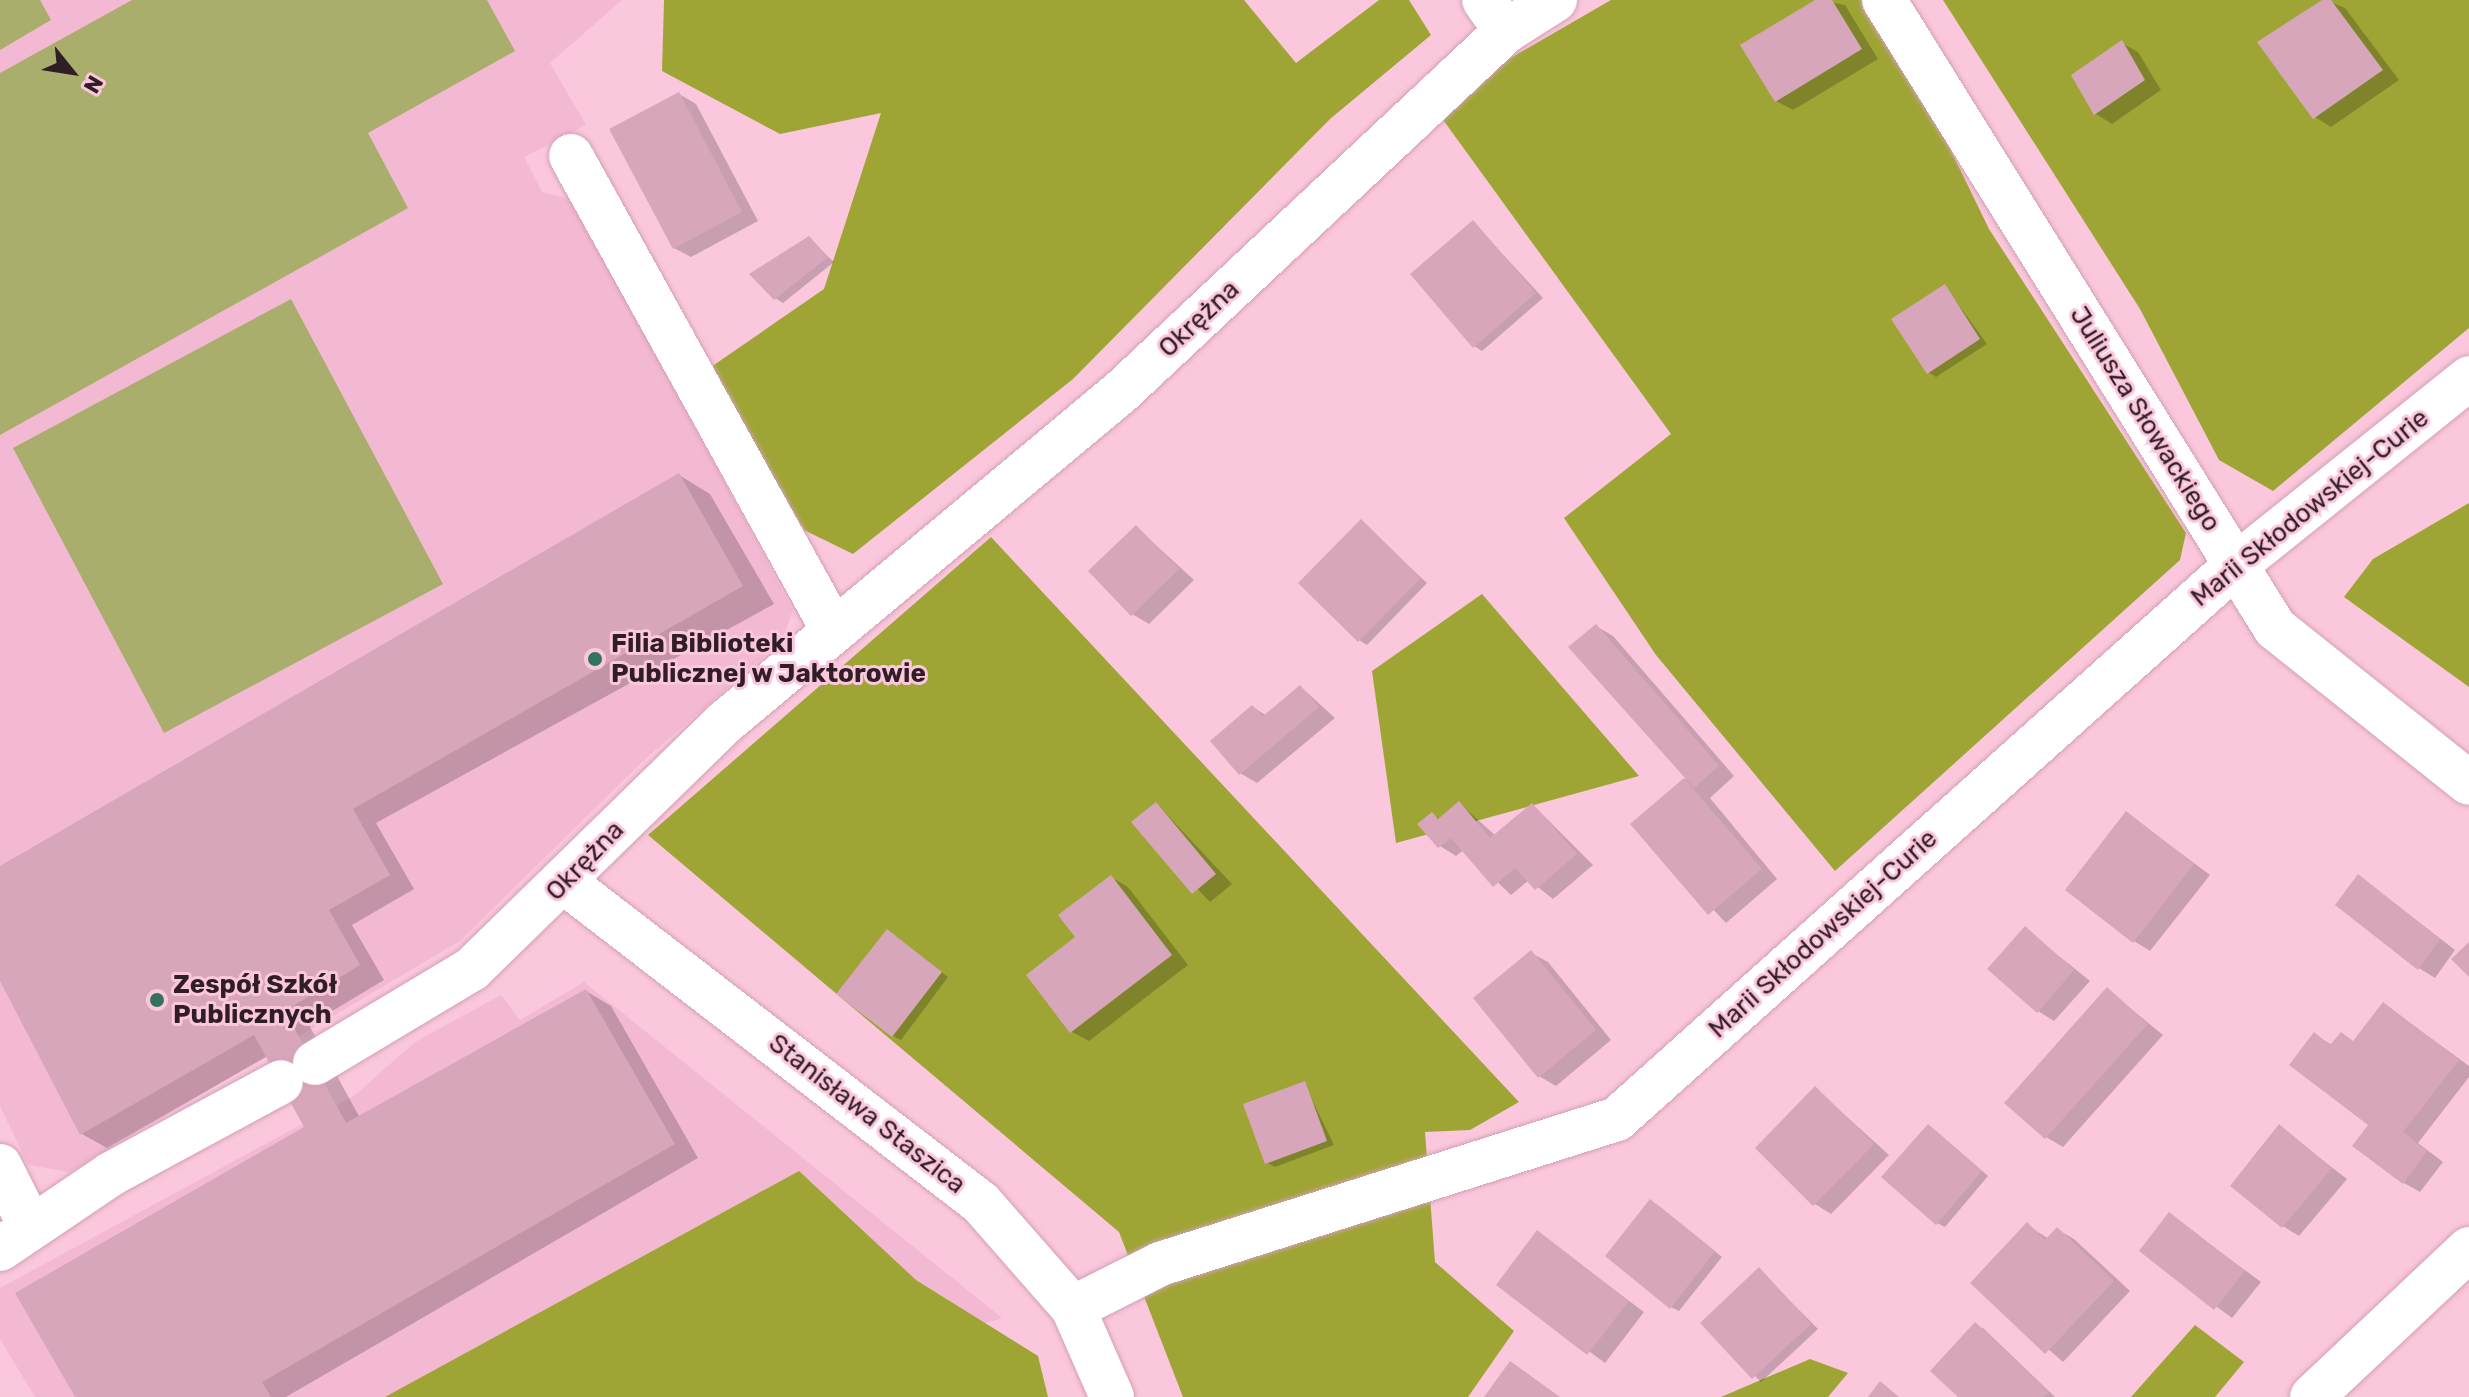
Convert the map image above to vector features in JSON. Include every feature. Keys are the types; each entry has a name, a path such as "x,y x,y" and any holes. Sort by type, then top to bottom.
{"street":[{"name":"Okrężna","path":"14,1237 472,969 832,628 894,585 1122,391 1495,15 1555,0"},
{"name":"Juliusza Słowackiego","path":"1884,0 2275,628 2469,783"},
{"path":"571,156 832,628"},
{"name":"Marii Skłodowskiej-Curie","path":"1073,1308 1160,1264 1617,1119 2236,565 2469,378"},
{"name":"Stanisława Staszica","path":"564,882 981,1203 1073,1308 1112,1397"},
{"path":"0,1166 14,1237"},
{"path":"2312,1397 2469,1249"}],"shaded area":[{"path":"0,0 622,0 550,63 586,125 524,157 542,192 574,200 793,611 782,640 642,762 460,941 70,1172 28,1165 0,1106"},
{"path":"664,0 1244,0 1296,63 1379,0 1409,0 1431,35 1330,119 1073,379 853,554 804,530 711,367 824,289 881,113 780,134 662,71"},
{"path":"1611,0 1870,0 1906,58 1989,229 2186,533 2180,560 1835,871 1656,655 1564,518 1671,434 1441,117 1507,60"},
{"path":"1943,0 2469,0 2469,328 2273,491 2219,460 2140,309"},
{"path":"2469,503 2469,687 2344,597 2373,559"},
{"path":"991,537 1519,1102 1470,1130 1425,1132 1435,1262 1514,1331 1468,1397 1183,1397 1119,1232 648,835"},
{"path":"1482,594 1639,776 1396,843 1372,671"},
{"path":"584,982 1002,1318 761,1397 35,1397 0,1339 0,1288 354,1096 415,1042 501,995 520,1020"},
{"path":"799,1171 916,1280 1038,1356 1048,1397 385,1397"},
{"path":"2195,1325 2244,1362 2215,1397 2131,1397"},
{"path":"1810,1359 1848,1373 1828,1397 1721,1397"}],"green space":[{"path":"0,0 40,0 51,20 0,50"},
{"path":"132,0 487,0 515,51 368,133 408,208 0,435 0,73"},
{"path":"291,299 443,584 164,733 13,448"}],"building":[{"path":"1815,0 1832,0 1862,49 1775,102 1740,45"},
{"path":"2322,0 2331,0 2383,70 2313,119 2257,42"},
{"path":"2122,40 2145,80 2094,115 2071,75"},
{"path":"679,92 742,212 673,249 609,129"},
{"path":"1473,220 1536,293 1473,348 1410,274"},
{"path":"809,236 828,257 774,300 749,274"},
{"path":"1945,284 1980,339 1927,374 1891,319"},
{"name":"Zespół Szkół Publicznych","path":"679,473 743,586 353,809 390,875 329,910 360,965 285,1011 346,1123 586,989 675,1144 262,1382 271,1397 75,1397 15,1293 304,1127 254,1035 80,1135 0,981 0,866"},
{"path":"1361,519 1421,578 1358,642 1298,583"},
{"path":"1136,525 1179,569 1131,616 1088,571"},
{"path":"1596,624 1719,766 1694,788 1568,647"},
{"path":"1300,685 1319,707 1239,775 1210,741 1252,705 1263,716"},
{"path":"1684,778 1762,869 1708,915 1630,824"},
{"path":"1459,801 1490,838 1532,803 1577,854 1535,890 1515,868 1493,887 1451,838 1438,848 1417,824 1432,812 1438,819"},
{"path":"1156,802 1216,874 1192,894 1131,822"},
{"path":"2126,811 2194,864 2133,943 2065,890"},
{"path":"2358,874 2440,939 2418,970 2335,905"},
{"path":"1111,875 1172,955 1070,1033 1026,975 1075,937 1058,915"},
{"path":"2025,926 2074,970 2037,1013 1987,969"},
{"path":"887,929 942,972 892,1037 836,994"},
{"path":"2469,942 2469,977 2451,959"},
{"path":"1531,950 1596,1030 1538,1078 1473,998"},
{"path":"2107,987 2148,1024 2045,1139 2004,1103"},
{"path":"2383,1002 2459,1060 2403,1132 2427,1151 2403,1184 2352,1146 2368,1125 2289,1065 2314,1032 2330,1045 2341,1032 2353,1041"},
{"path":"1305,1081 1327,1141 1265,1164 1243,1104"},
{"path":"1815,1086 1874,1144 1813,1206 1755,1148"},
{"path":"1928,1124 1982,1171 1936,1225 1881,1177"},
{"path":"2279,1124 2332,1168 2282,1228 2230,1186"},
{"path":"1650,1199 1715,1251 1670,1309 1605,1256"},
{"path":"2169,1212 2245,1271 2214,1310 2139,1251"},
{"path":"2027,1222 2045,1240 2057,1227 2114,1281 2045,1354 1970,1283"},
{"path":"1537,1230 1629,1301 1587,1355 1496,1285"},
{"path":"1759,1267 1811,1324 1752,1379 1700,1323"},
{"path":"1975,1322 2049,1392 2044,1397 1958,1397 1930,1371"},
{"path":"1510,1361 1560,1397 1484,1397"},
{"path":"1880,1381 1899,1397 1868,1397"}],"place":[{"name":"Filia Biblioteki Publicznej w Jaktorowie","path":"595,659"},
{"name":"Zespół Szkół Publicznych","path":"157,1000"}]}
